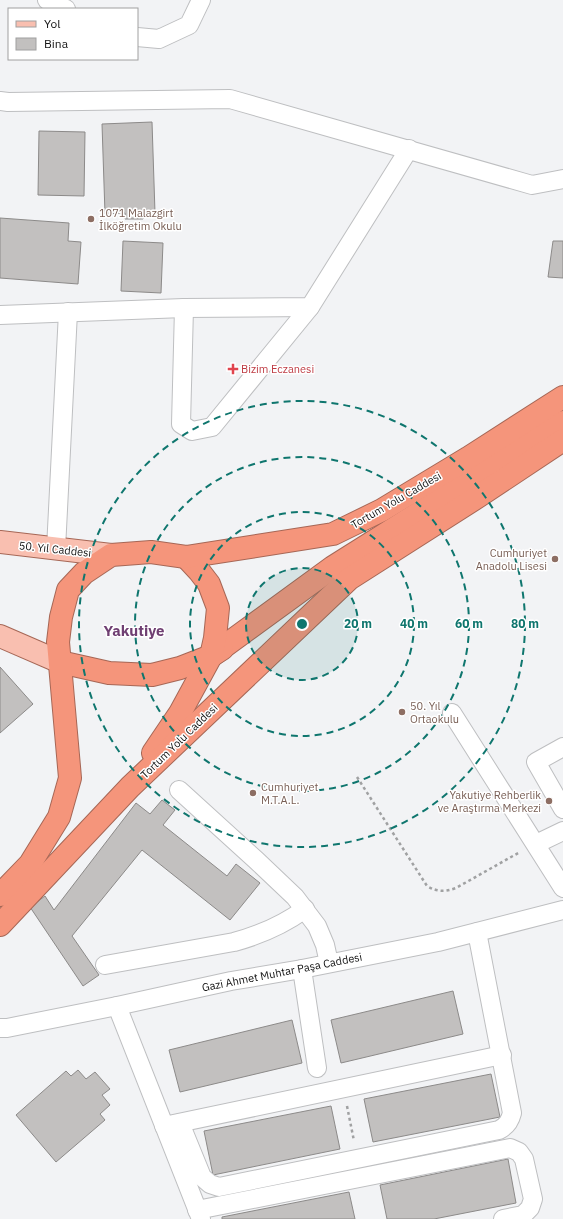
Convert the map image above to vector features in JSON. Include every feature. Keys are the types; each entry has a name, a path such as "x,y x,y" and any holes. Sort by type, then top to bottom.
{"highway":[{"name":"Tortum Yolu Caddesi","path":"0,895 30,864 59,817 70,778 58,642 61,617 68,590 84,573 111,555 151,552 186,557 333,534 382,510 468,458 563,397"},
{"path":"211,656 333,567 563,422"},
{"name":"Tortum Yolu Caddesi","path":"60,662 109,673 152,675 180,668 211,656 263,624 349,579 479,496 563,440"},
{"name":"Tortum Yolu Caddesi","path":"130,787 180,713 211,656 215,638 218,608 209,584 186,557"},
{"name":"Tortum Yolu Caddesi","path":"0,925 130,787 349,579"}],"main road":[{"name":"50. Yıl Caddesi","path":"0,542 111,555"},
{"path":"0,636 60,662"}],"street":[{"path":"47,0 64,8"},
{"path":"138,37 159,39 189,25 201,0"},
{"path":"0,101 230,99 532,185 563,179"},
{"path":"184,308 181,424 192,431 212,427 310,307 409,150"},
{"path":"0,315 184,308 310,307"},
{"path":"56,549 68,312"},
{"path":"452,713 563,888"},
{"path":"563,747 536,762 563,809"},
{"path":"178,790 295,897 305,909 321,936 329,963"},
{"path":"536,844 563,831"},
{"path":"105,965 250,938 277,927 305,909"},
{"name":"Gazi Ahmet Muhtar Paşa Caddesi","path":"2,1024 118,1006 231,980 438,942 563,910"},
{"path":"118,1006 172,1124 202,1177 214,1186 219,1187 492,1132 504,1128 511,1119 512,1113 477,932"},
{"path":"302,968 317,1068"},
{"path":"172,1124 502,1055"},
{"path":"172,1124 199,1214 510,1148 519,1152 524,1159 533,1199 530,1208 524,1215 503,1219"}],"path":[{"path":"357,777 428,886 433,889 448,891 456,888 536,844"},
{"path":"343,1088 358,1159"}],"building":[{"path":"152,122 155,213 143,213 143,219 125,219 125,213 105,214 102,124"},
{"path":"39,131 85,132 84,196 38,195"},
{"path":"0,218 69,223 68,241 81,242 78,284 0,278"},
{"path":"123,241 163,243 161,293 121,291"},
{"path":"553,241 563,241 563,278 548,277"},
{"path":"0,667 33,704 0,733"},
{"path":"162,800 175,810 163,825 227,876 236,864 260,883 230,920 142,850 72,936 99,975 83,986 30,907 45,896 54,910 136,803 150,814"},
{"path":"453,991 463,1034 341,1063 331,1020"},
{"path":"292,1020 302,1063 180,1092 169,1050"},
{"path":"78,1070 86,1079 95,1072 110,1089 102,1095 110,1105 100,1114 105,1120 56,1162 16,1115 66,1071 71,1076"},
{"path":"491,1074 500,1117 373,1142 364,1099"},
{"path":"331,1106 340,1149 213,1175 204,1131"},
{"path":"508,1159 516,1203 434,1219 387,1219 380,1185"},
{"path":"349,1192 355,1219 222,1219 222,1217"}],"place":[{"name":"1071 Malazgirt İlköğretim Okulu","path":"91,219"},
{"name":"Bizim Eczanesi","path":"233,369"},
{"name":"Cumhuriyet Anadolu Lisesi","path":"555,559"},
{"name":"50. Yıl Ortaokulu","path":"402,712"},
{"name":"Cumhuriyet M.T.A.L.","path":"253,793"},
{"name":"Yakutiye Rehberlik ve Araştırma Merkezi","path":"549,801"}],"district":[{"name":"Yakutiye","path":"134,630"}]}
